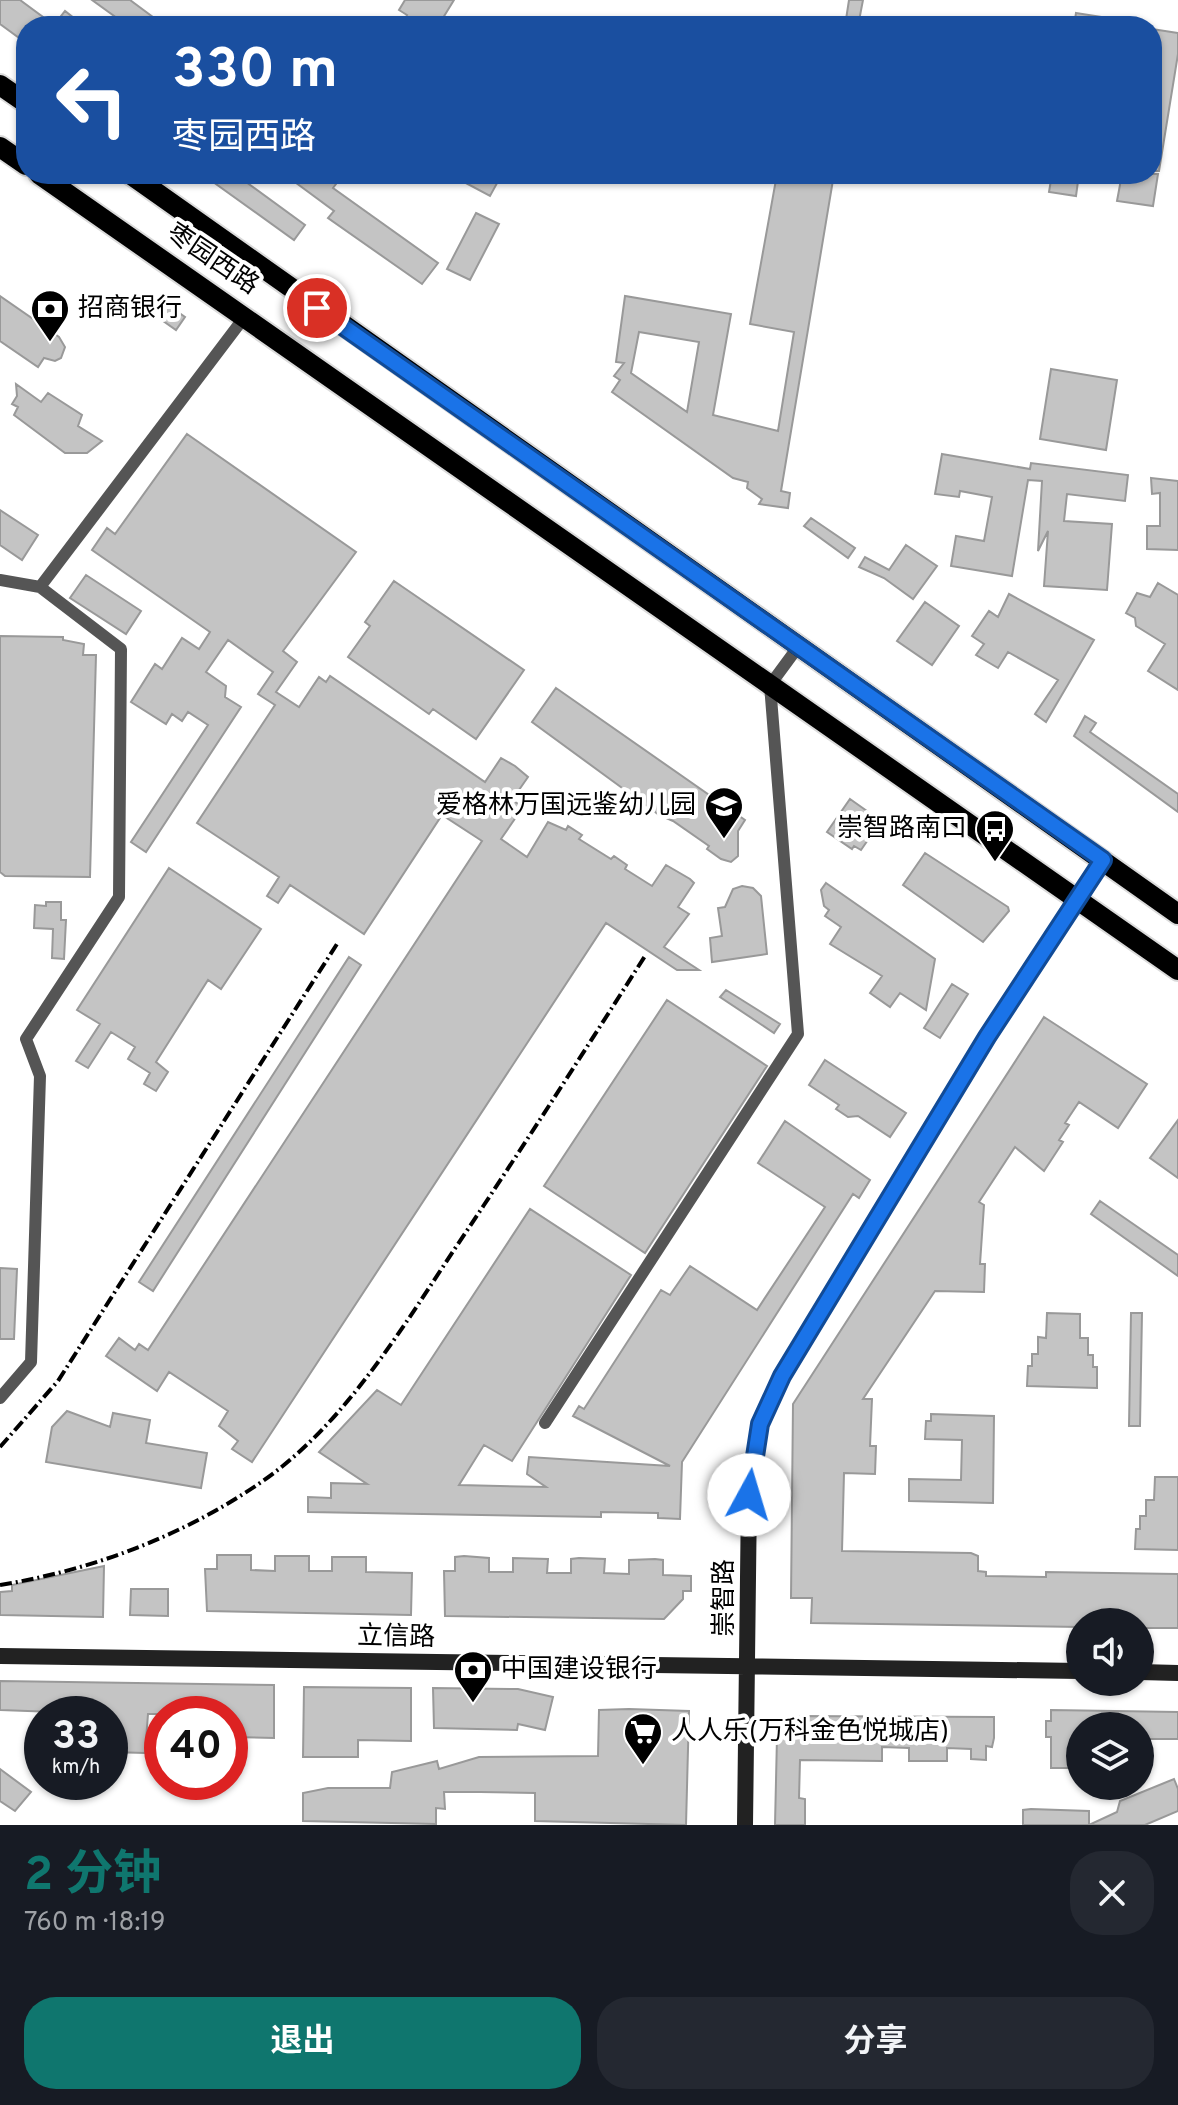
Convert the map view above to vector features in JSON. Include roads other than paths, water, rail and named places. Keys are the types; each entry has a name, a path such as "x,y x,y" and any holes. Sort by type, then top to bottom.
{"main road":[{"name":"枣园西路","path":"54,184 246,315 1178,970"},
{"name":"枣园西路","path":"144,184 1178,914"}],"street":[{"path":"40,587 246,315"},
{"path":"0,580 40,587 121,649 119,897 26,1039 40,1076 31,1362 0,1398"},
{"path":"545,1423 798,1034 770,685 798,647"},
{"name":"崇智路","path":"745,1825 749,1495 760,1424 782,1376 987,1037 1103,860"},
{"name":"立信路","path":"0,1656 1066,1671"},
{"path":"1154,1672 1178,1673"}],"railway":[{"path":"0,1447 58,1381 337,944"},
{"path":"0,1585 68,1570 166,1536 257,1485 315,1436 342,1408 390,1346 645,956"}],"place":[{"name":"招商银行","path":"50,343"},
{"name":"爱格林万国远鉴幼儿园","path":"724,840"},
{"name":"崇智路南口","path":"995,863"},
{"name":"中国建设银行","path":"473,1704"},
{"name":"人人乐(万科金色悦城店)","path":"643,1766"}]}
